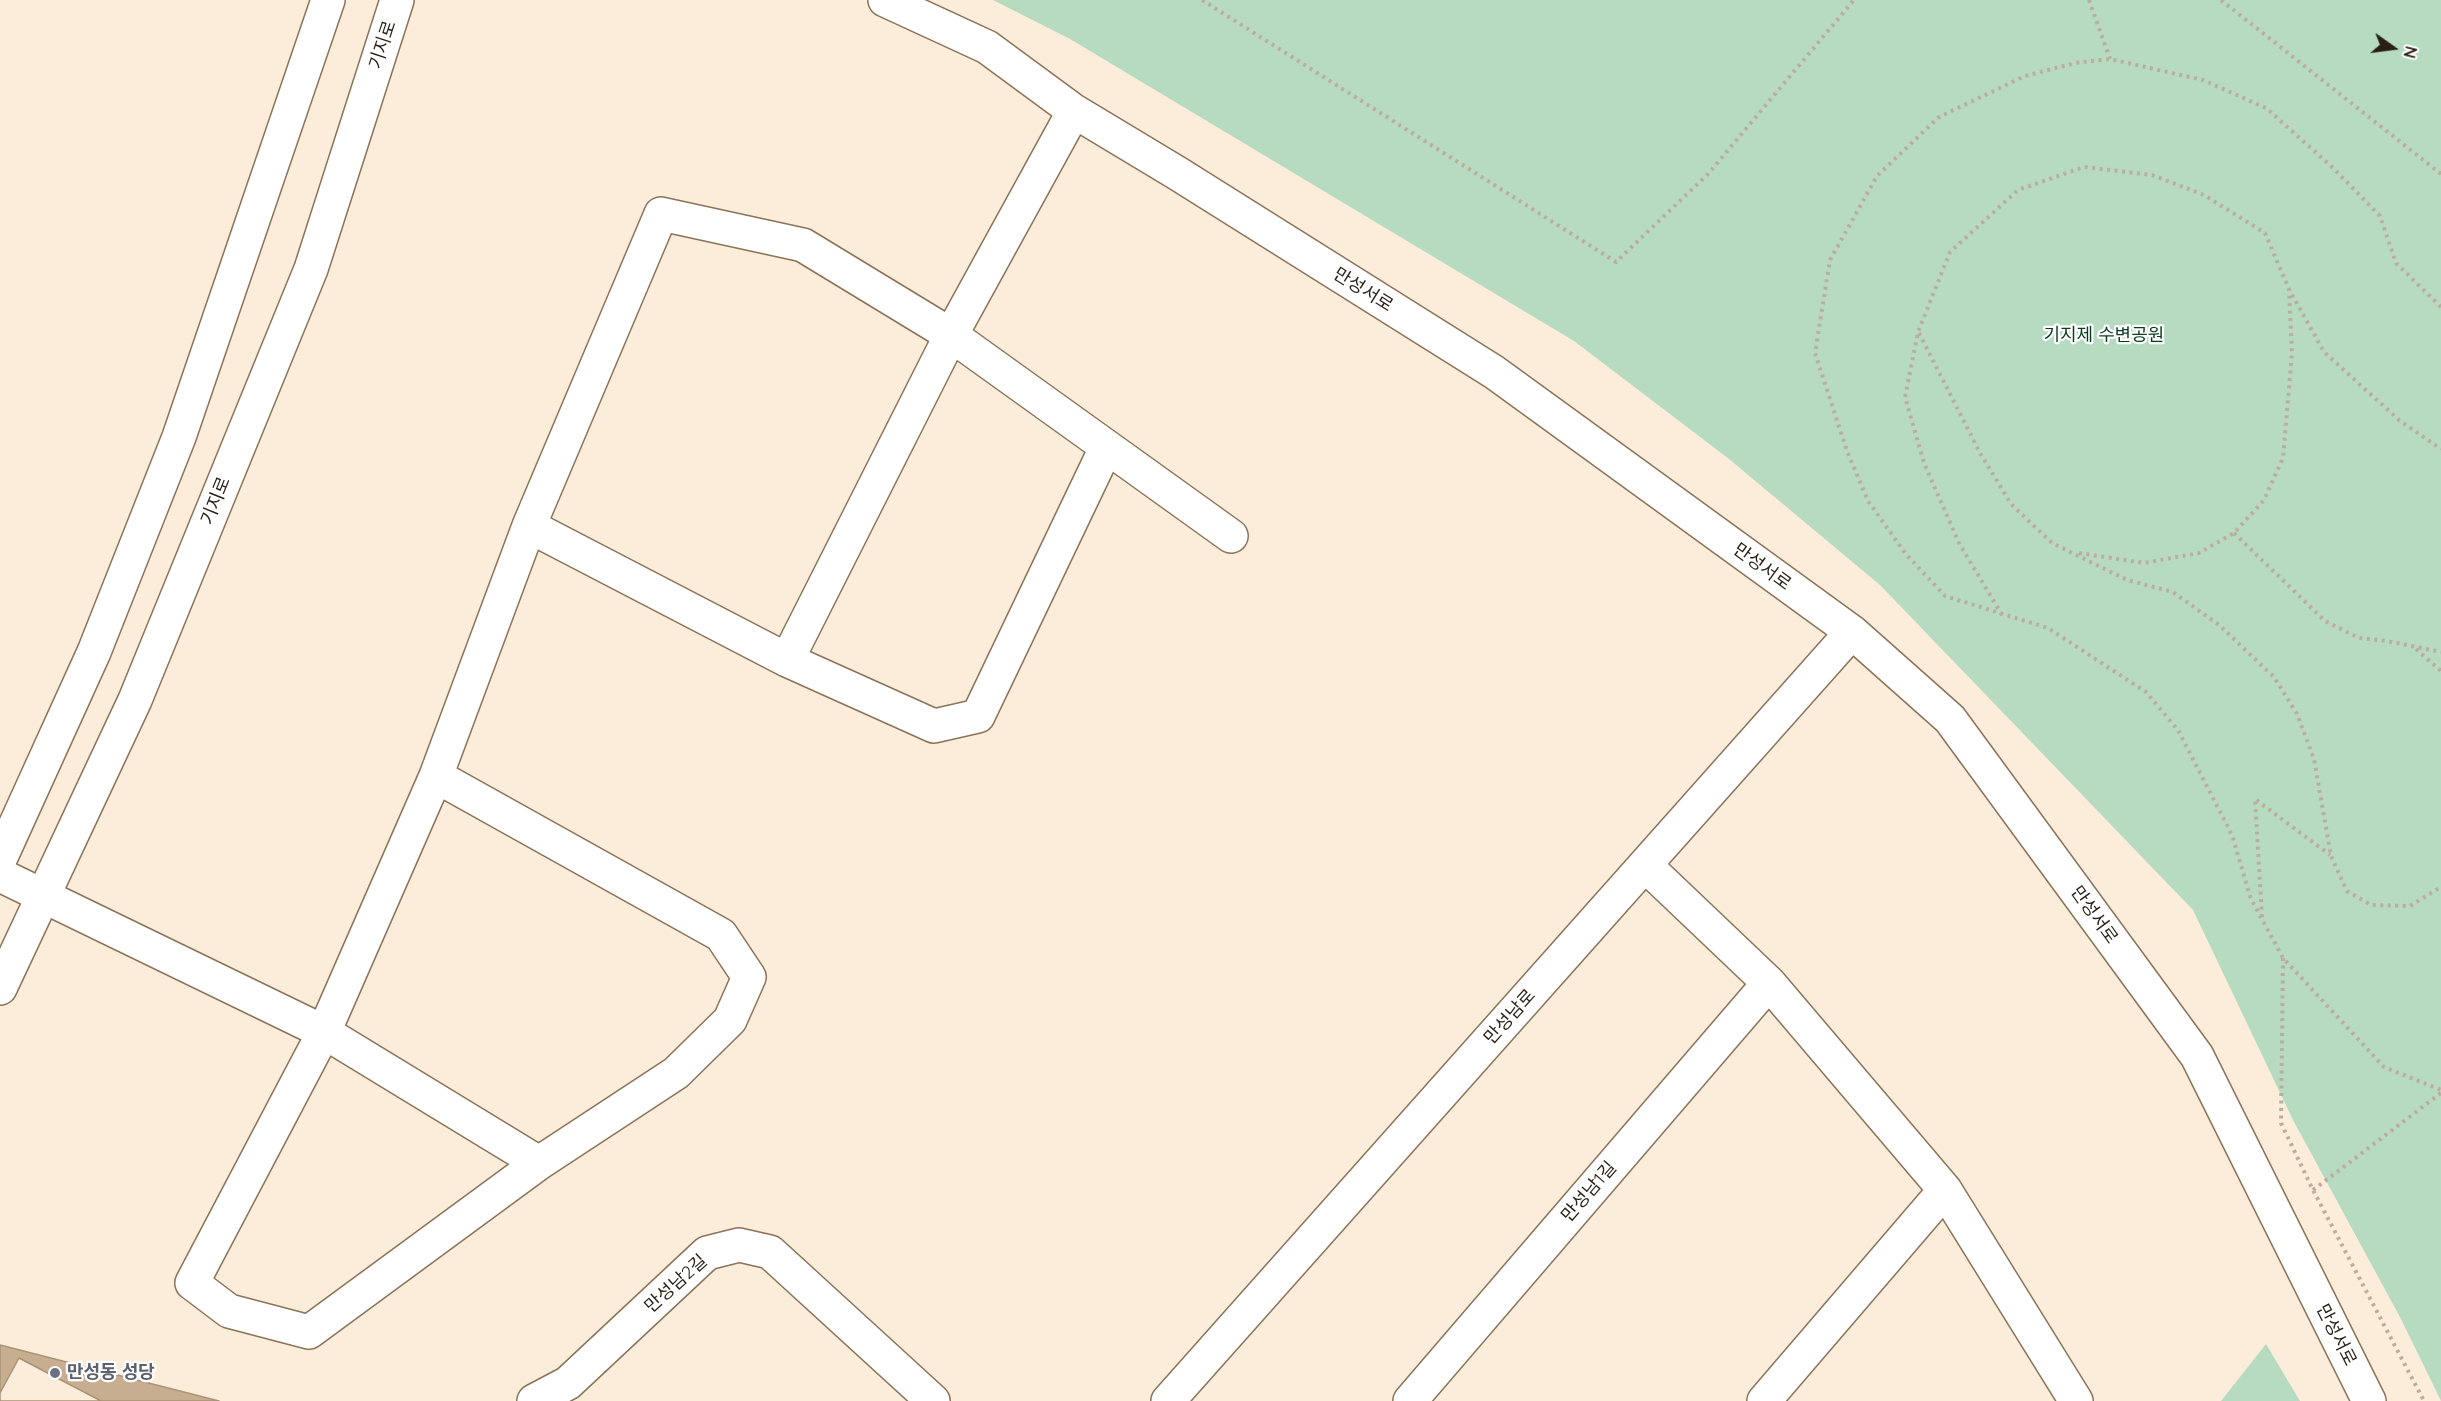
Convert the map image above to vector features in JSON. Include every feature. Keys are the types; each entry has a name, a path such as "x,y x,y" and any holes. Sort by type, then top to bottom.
{"street":[{"path":"0,859 94,652 179,437 328,0"},
{"name":"기지로","path":"0,988 135,700 311,269 397,0"},
{"name":"만성서로","path":"885,0 987,47 1074,111 1187,179 1494,372 1852,632 1950,719 2197,1056 2369,1401"},
{"path":"788,660 951,335 1074,111"},
{"path":"436,776 722,935 749,977 730,1020 676,1073 539,1163 309,1332 229,1311 192,1282 324,1032 436,776 529,526 661,214 803,245 951,335 1231,536"},
{"path":"529,526 788,660 934,726 978,716 1106,448"},
{"name":"만성남로","path":"1168,1401 1852,632"},
{"path":"1645,865 1769,983 1945,1190 2076,1401"},
{"path":"0,876 324,1032 539,1163"},
{"name":"만성남1길","path":"1410,1401 1769,983"},
{"path":"1764,1401 1945,1190"},
{"name":"만성남2길","path":"534,1401 578,1392 707,1253 739,1245 770,1252 933,1401"}],"path":[{"path":"1202,0 1616,262 1708,174 1854,0"},
{"path":"2089,0 2110,59"},
{"path":"2221,0 2441,174"},
{"path":"2313,1190 2441,1091 2384,1067 2283,958 2251,899 2232,835 2178,730 2146,692 2048,628 1944,596 1905,553 1868,501 1847,451 1815,353 1830,260 1877,176 1939,117 2025,76 2075,63 2110,59 2203,80 2266,108 2332,167 2380,216 2396,263 2441,307"},
{"path":"2002,615 1959,543 1924,463 1905,397 1918,332 1950,252 2018,190 2084,167 2152,175 2204,195 2265,233 2289,289 2324,352 2399,420 2441,449"},
{"path":"2075,553 2144,562 2199,553 2234,533 2264,500 2283,458 2292,353 2289,289"},
{"path":"1918,332 1979,451 2011,504 2052,543 2127,580 2173,592 2219,625 2274,677 2297,714 2314,759 2331,856 2347,891 2371,905 2410,906 2441,887"},
{"path":"2234,533 2325,621 2359,638 2441,652"},
{"path":"2416,648 2441,671"},
{"path":"2262,919 2255,799 2331,856"},
{"path":"2283,958 2282,1123 2313,1190 2424,1401"}],"green space":[{"name":"기지제 수변공원","path":"993,0 2441,0 2441,1401 2401,1319 2293,1120 2193,910 1880,585 1729,459 1574,341 1070,39"},
{"path":"2266,1344 2300,1401 2221,1401"}],"building":[{"name":"만성동 성당","path":"0,1345 219,1401 0,1401"},
{"path":"19,1358 101,1401 0,1401 0,1393"}],"place":[{"name":"만성동 성당","path":"55,1373"}]}
